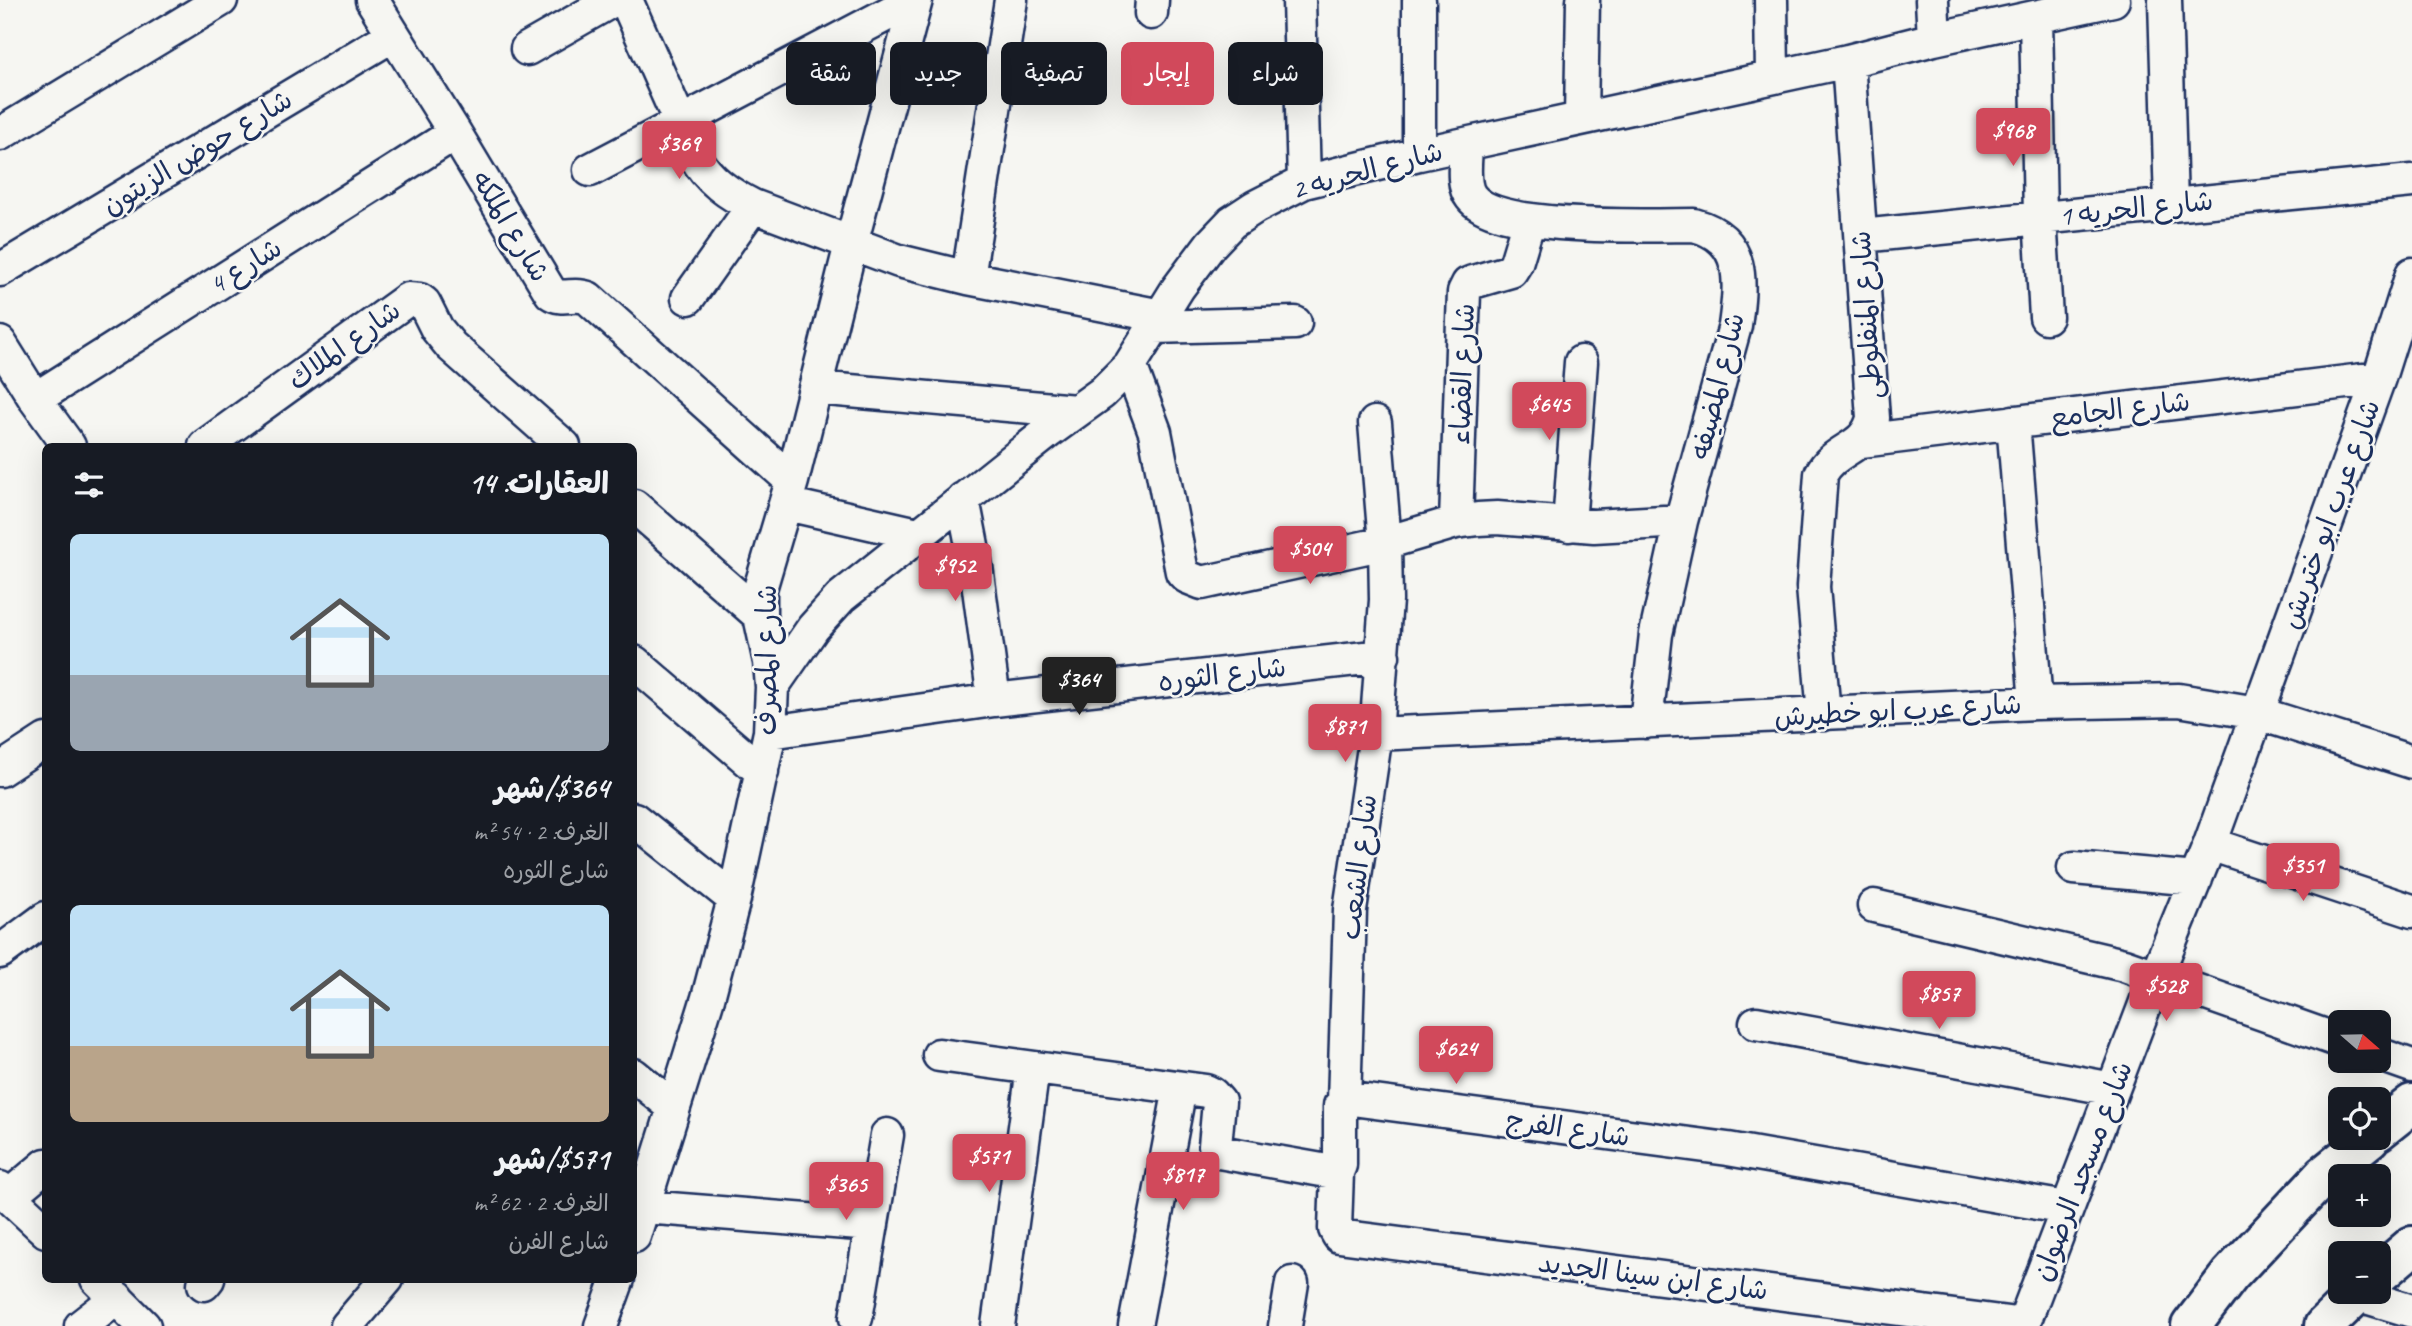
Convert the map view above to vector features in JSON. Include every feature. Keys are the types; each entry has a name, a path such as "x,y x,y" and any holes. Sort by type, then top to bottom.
{"street":[{"path":"0,134 221,0"},
{"name":"شارع الملكه","path":"372,0 551,293 559,298 574,295 588,298 789,492"},
{"path":"527,49 613,0"},
{"path":"626,0 703,170 733,196 753,206 899,261 1158,321 1295,323"},
{"path":"590,170 915,0"},
{"name":"شارع المصرف","path":"637,1227 708,998 734,899 770,732 772,687 770,662 760,616 760,589 789,492 915,0"},
{"path":"968,278 1011,0"},
{"path":"1299,0 1304,182"},
{"path":"1419,0 1419,154"},
{"path":"1581,118 1583,0"},
{"path":"1771,0 1772,77"},
{"path":"1932,0 1934,38"},
{"name":"شارع الحريه 2","path":"772,687 813,628 841,597 962,499 1102,393 1130,365 1211,244 1232,222 1255,207 1304,182 1419,154 1848,61 1934,38 2036,17 2070,5 2113,0"},
{"path":"2165,0 2171,205"},
{"path":"2036,17 2040,217 2046,317"},
{"name":"شارع حوض الزيتون","path":"0,270 394,34"},
{"name":"شارع المنفلوطى","path":"1824,713 1813,587 1821,474 1833,458 1861,441 1871,429 1874,418 1848,61"},
{"name":"شارع 4","path":"35,399 455,132"},
{"name":"شارع المضيفه","path":"1466,144 1466,187 1469,195 1481,207 1528,220 1605,227 1694,225 1708,229 1720,237 1731,249 1737,264 1740,293 1735,326 1681,521 1656,634 1646,722"},
{"name":"شارع الحريه 1","path":"1861,236 2412,181"},
{"path":"688,299 753,206"},
{"name":"شارع القضاء","path":"1456,522 1464,292 1468,284 1511,271 1516,263 1528,220"},
{"name":"شارع عرب ابو ختريش","path":"2257,713 2379,377 2407,312 2412,274"},
{"name":"شارع الملاك","path":"209,443 408,299 424,303 437,329 468,363 561,443"},
{"path":"0,343 67,443"},
{"path":"1569,524 1581,362"},
{"path":"1130,365 1152,417 1182,572 1202,583 1385,543 1456,522 1497,518 1618,526 1681,521"},
{"name":"شارع الجامع","path":"1861,441 2379,377"},
{"path":"816,388 1076,411"},
{"path":"2013,422 2035,704"},
{"name":"شارع الشعب","path":"1344,1102 1350,910 1376,734 1386,600 1385,543 1375,423"},
{"path":"789,492 918,534"},
{"path":"962,499 976,566 994,701"},
{"path":"637,509 760,616"},
{"name":"شارع الثوره","path":"770,732 994,701 1383,656"},
{"path":"637,665 762,772"},
{"name":"شارع عرب ابو خطيرش","path":"1376,734 2179,700 2257,713 2412,762"},
{"name":"شارع مسجد الرضوان","path":"2009,1321 2066,1208 2210,844 2257,713"},
{"path":"0,770 42,743"},
{"path":"637,821 734,899"},
{"path":"2210,844 2412,911"},
{"path":"2074,868 2196,879"},
{"path":"1874,906 2124,965 2328,1037"},
{"path":"0,952 42,921"},
{"path":"1756,1023 2113,1089"},
{"path":"939,1055 1206,1091 1219,1102 1215,1146 1219,1152 1337,1172 1340,1165 1340,1106 1344,1102"},
{"path":"2391,1059 2412,1066"},
{"path":"998,1326 1033,1068"},
{"path":"637,1077 673,1107"},
{"path":"1135,1326 1180,1088"},
{"name":"شارع الفرج","path":"1344,1102 1352,1098 1728,1149 2066,1208"},
{"path":"2391,1121 2412,1104"},
{"path":"856,1318 887,1135"},
{"path":"2191,1326 2230,1275 2324,1175 2356,1150"},
{"path":"42,1168 4,1192 42,1227"},
{"name":"شارع ابن سينا الجديد","path":"1337,1172 1335,1229 1339,1236 2009,1321"},
{"path":"644,1207 872,1225"},
{"path":"2391,1264 2412,1245"},
{"path":"347,1326 384,1283"},
{"path":"601,1326 617,1283"},
{"path":"1285,1326 1292,1283"},
{"path":"81,1326 107,1289 144,1326"},
{"path":"2391,1300 2412,1311"},
{"path":"2323,1326 2347,1304"}]}
